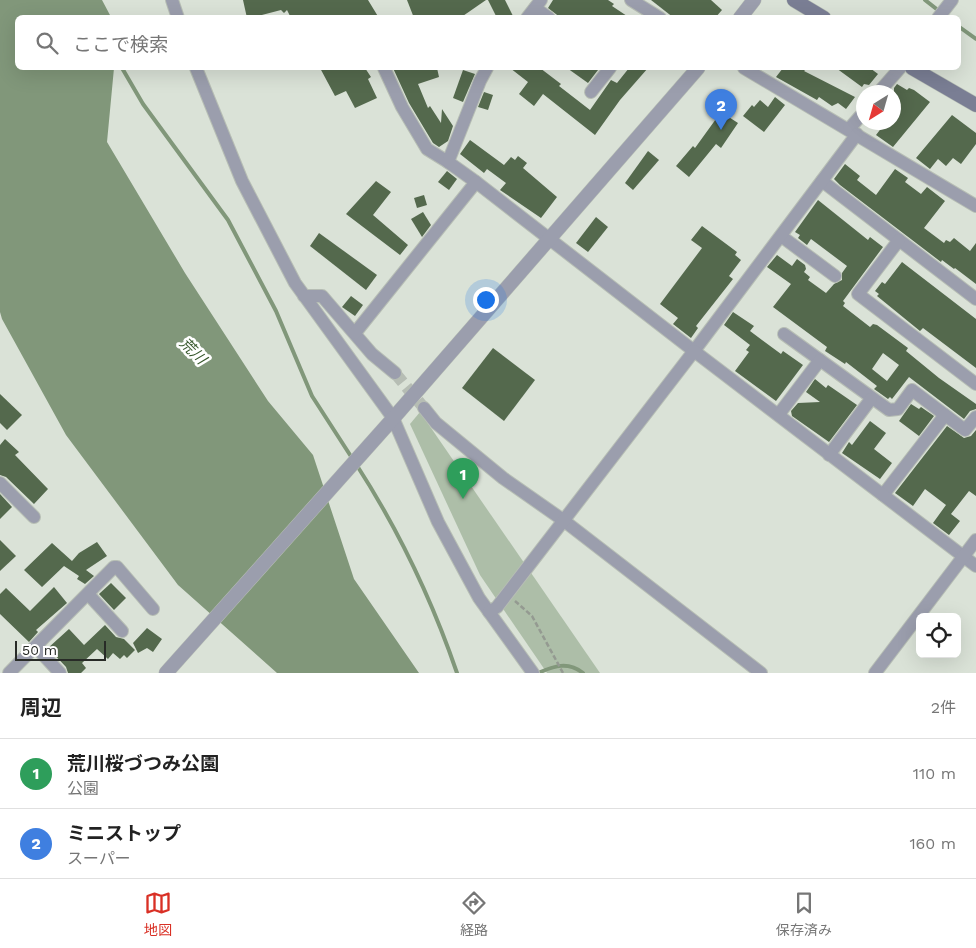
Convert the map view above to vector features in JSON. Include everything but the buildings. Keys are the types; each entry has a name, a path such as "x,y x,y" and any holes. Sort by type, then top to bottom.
{"main road":[{"path":"794,0 819,15"},
{"path":"915,70 976,105"}],"street":[{"path":"172,0 177,15"},
{"path":"631,0 652,15"},
{"path":"742,15 754,0"},
{"path":"940,15 952,0"},
{"path":"534,8 544,15"},
{"path":"197,70 242,181 295,283 392,420 438,522 479,598 533,673"},
{"path":"385,70 402,107 427,149 476,182 694,351 779,414 829,455 976,566"},
{"path":"448,162 486,70"},
{"path":"591,92 608,70"},
{"path":"166,673 392,420 696,70"},
{"path":"747,70 976,206"},
{"path":"886,85 898,70"},
{"path":"489,612 497,607 781,236 822,181 856,127"},
{"path":"822,181 976,299"},
{"path":"355,333 476,182"},
{"path":"781,236 834,276"},
{"path":"899,240 858,294 976,384"},
{"path":"304,296 322,296 372,354 395,373"},
{"path":"784,334 871,399 889,410 898,409 912,390 965,430 976,416"},
{"path":"779,414 820,360"},
{"path":"829,455 871,399"},
{"path":"424,408 436,423 503,478 564,520 761,673"},
{"path":"883,495 945,415"},
{"path":"0,483 34,518"},
{"path":"875,673 976,540"},
{"path":"9,673 114,567 117,567 153,609"},
{"path":"88,594 122,631"},
{"path":"36,647 60,673"}],"path":[{"path":"510,597 532,616 563,673"}],"shaded area":[{"path":"420,412 600,673 547,673 480,575 410,424"}],"water":[{"name":"荒川","path":"0,0 102,0 110,15 15,15 15,70 114,70 107,142 185,273 268,401 313,455 354,579 419,673 277,673 178,585 66,435 2,319 0,312"}],"waterway":[{"path":"925,0 944,15"},
{"path":"961,28 976,39"},
{"path":"123,70 143,104 228,220 276,311 312,396 352,458"},
{"path":"356,464 400,539 437,619 457,673"},
{"path":"538,673 561,666 572,667 583,673"}],"tunnel":[{"path":"395,373 424,408"}],"place":[{"name":"ミニストップ","path":"721,130"},
{"name":"荒川桜づつみ公園","path":"463,499"}]}
